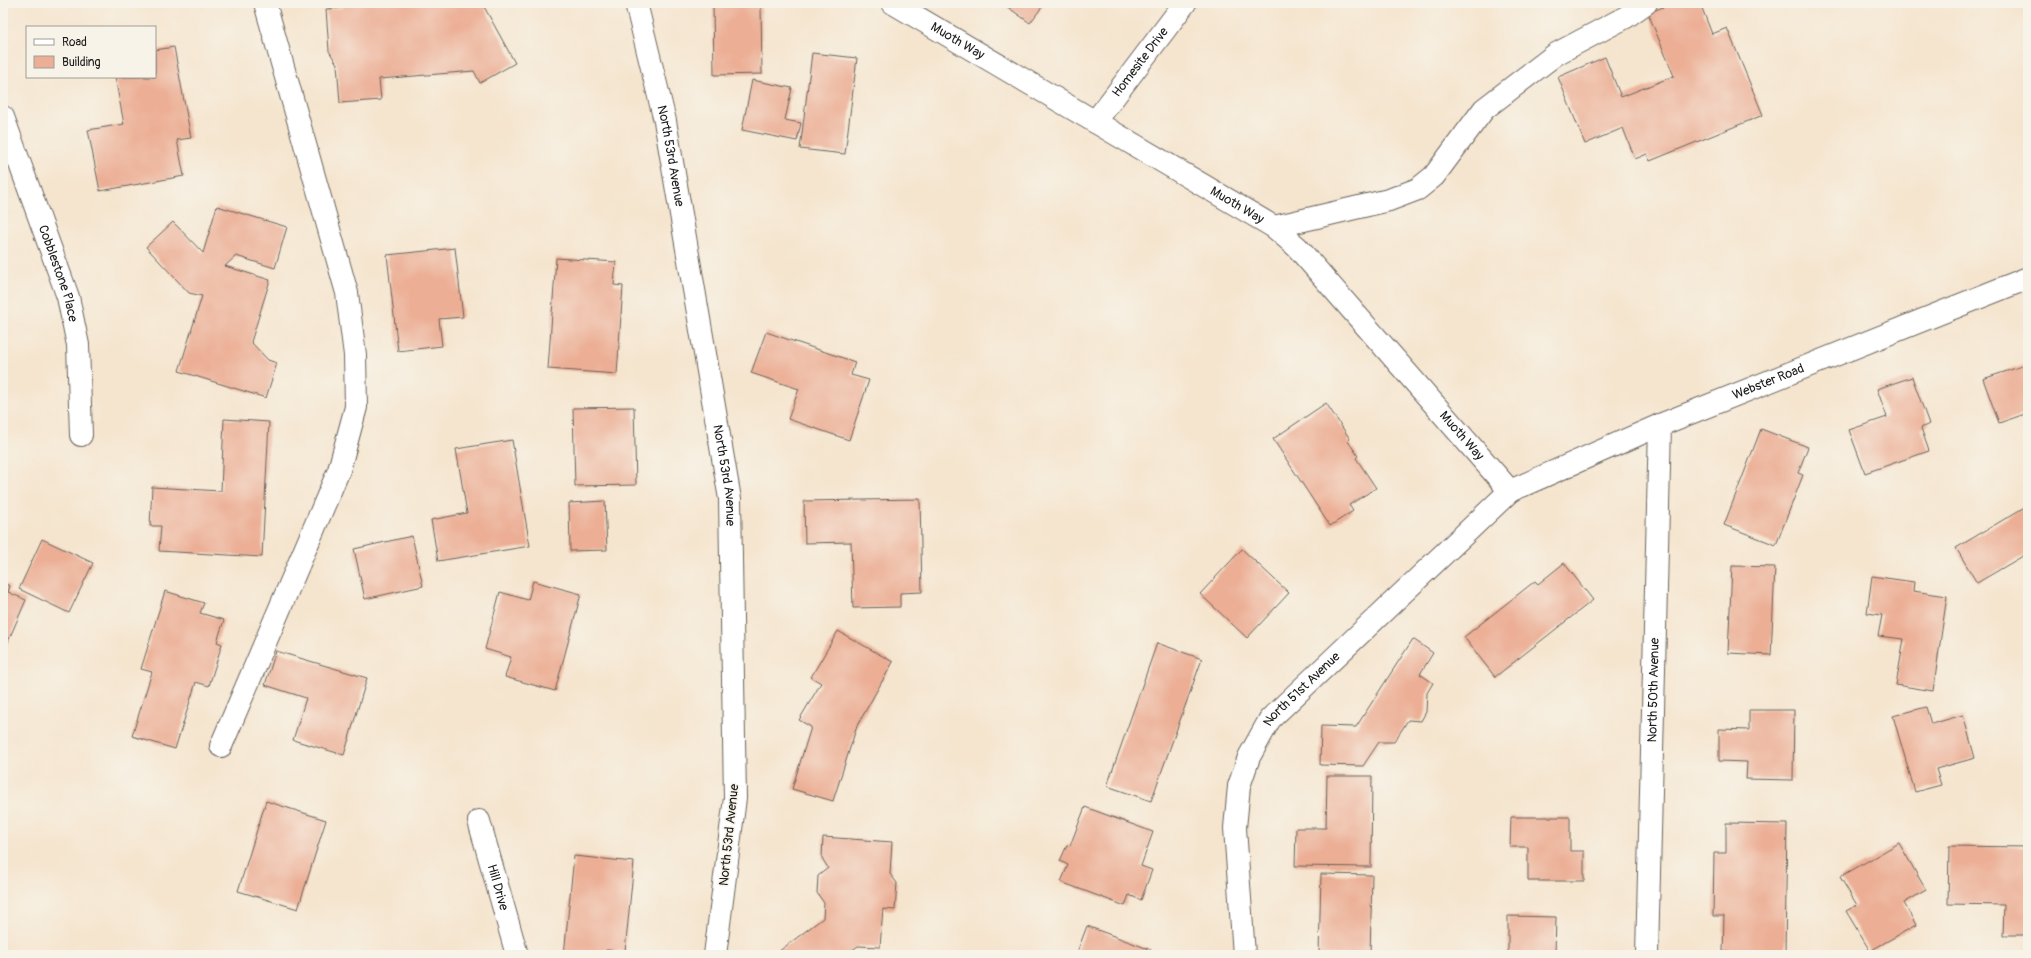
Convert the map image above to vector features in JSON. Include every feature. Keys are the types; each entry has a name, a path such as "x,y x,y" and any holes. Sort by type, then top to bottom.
{"street":[{"path":"221,746 339,470 356,407 355,355 347,293 265,3"},
{"name":"North 53rd Avenue","path":"636,3 665,121 730,499 735,798 715,955"},
{"name":"Muoth Way","path":"893,3 1274,227 1297,247 1510,491"},
{"name":"Homesite Drive","path":"1095,122 1185,3"},
{"path":"1274,227 1389,200 1418,189 1434,176 1484,109 1556,54 1626,17 1646,3"},
{"name":"Cobblestone Place","path":"3,117 68,297 78,345 81,435"},
{"name":"Webster Road","path":"1510,491 1660,425 2028,278"},
{"name":"North 50th Avenue","path":"1647,955 1660,425"},
{"name":"North 51st Avenue","path":"1244,955 1234,828 1239,786 1249,757 1270,719 1510,491"},
{"name":"Hill Drive","path":"479,821 517,955"}],"building":[{"path":"342,3 482,3 515,63 480,83 474,71 379,79 381,100 340,103 337,64 329,51 326,9 342,8"},
{"path":"713,3 751,3 751,5 761,5 762,74 714,75"},
{"path":"1002,3 1045,3 1030,23"},
{"path":"1673,3 1700,3 1712,34 1727,28 1763,115 1650,161 1647,154 1635,159 1623,128 1585,144 1558,77 1605,57 1621,97 1674,76 1648,13"},
{"path":"174,47 191,138 177,140 184,176 100,191 88,130 124,124 115,78 156,78 156,50"},
{"path":"812,53 857,58 845,154 800,149"},
{"path":"752,80 792,88 785,120 801,123 797,141 742,130"},
{"path":"217,206 287,227 275,268 236,256 225,266 270,280 251,342 268,360 277,363 266,398 179,371 202,296 189,293 146,247 173,222 203,253"},
{"path":"455,248 463,317 439,319 442,346 398,351 387,255"},
{"path":"556,258 616,262 614,285 623,286 617,374 548,369"},
{"path":"766,332 855,362 851,375 869,380 849,440 788,419 799,389 751,373"},
{"path":"2028,364 2028,413 1999,423 1983,379"},
{"path":"1912,377 1929,424 1921,428 1929,451 1865,473 1849,430 1887,417 1877,389"},
{"path":"1326,403 1350,439 1348,441 1358,456 1356,458 1376,488 1349,505 1353,511 1330,526 1273,439"},
{"path":"634,407 636,485 575,486 573,408"},
{"path":"224,419 269,422 262,557 159,551 161,526 150,526 152,487 221,491"},
{"path":"1761,429 1808,447 1798,473 1803,475 1776,545 1724,525"},
{"path":"512,440 530,546 438,561 431,520 467,513 456,449"},
{"path":"920,499 922,592 900,593 900,607 853,608 851,542 805,543 804,501"},
{"path":"605,501 607,550 570,551 569,503"},
{"path":"2028,505 2028,553 1977,583 1956,548"},
{"path":"412,536 423,586 365,599 354,549"},
{"path":"42,539 93,563 69,613 19,589"},
{"path":"1242,549 1289,593 1247,638 1200,594"},
{"path":"1564,563 1593,600 1495,677 1464,637 1535,581 1538,584"},
{"path":"1732,566 1775,567 1771,655 1728,653"},
{"path":"1872,576 1914,582 1913,591 1947,596 1933,691 1896,685 1904,639 1878,636 1882,615 1867,613"},
{"path":"533,581 581,594 555,691 505,677 511,657 485,649 500,592 528,600"},
{"path":"3,583 10,586 8,592 26,600 3,653"},
{"path":"165,591 204,603 200,613 224,620 217,642 222,644 209,686 196,682 175,749 132,736 152,672 141,669"},
{"path":"838,631 893,662 857,726 833,801 792,789 811,727 799,720 821,683 811,677"},
{"path":"1413,639 1433,653 1420,674 1433,683 1427,693 1426,712 1421,721 1408,720 1394,742 1379,742 1363,766 1320,765 1321,726 1356,727"},
{"path":"1157,643 1202,659 1151,801 1107,786"},
{"path":"276,651 367,678 344,755 293,740 306,698 265,685"},
{"path":"1926,707 1931,724 1963,715 1975,758 1936,769 1941,785 1915,792 1893,716"},
{"path":"1749,710 1794,710 1793,780 1746,779 1747,762 1719,761 1719,729 1749,730"},
{"path":"1327,776 1372,776 1371,867 1295,866 1296,828 1326,828"},
{"path":"266,801 326,820 298,909 238,891"},
{"path":"1085,807 1153,832 1141,866 1152,870 1141,900 1129,895 1125,906 1061,882 1068,865 1060,861 1067,845 1070,846"},
{"path":"1511,817 1570,817 1570,851 1584,851 1584,881 1528,881 1528,847 1510,847"},
{"path":"1726,823 1787,824 1785,954 1723,952 1724,916 1713,916 1714,853 1726,853"},
{"path":"823,837 892,842 890,874 897,883 895,910 883,909 880,947 858,946 845,955 774,955 823,918 824,903 817,893 818,876 828,868 822,858"},
{"path":"1899,843 1926,890 1904,903 1916,925 1870,951 1846,911 1857,905 1840,877"},
{"path":"1949,846 2028,847 2028,935 2003,935 2004,905 1948,904"},
{"path":"574,856 634,862 625,951 606,950 606,955 564,955"},
{"path":"1321,874 1372,875 1370,955 1319,955"},
{"path":"1508,916 1556,917 1555,955 1508,955"},
{"path":"1087,926 1151,950 1149,955 1076,955"}]}
